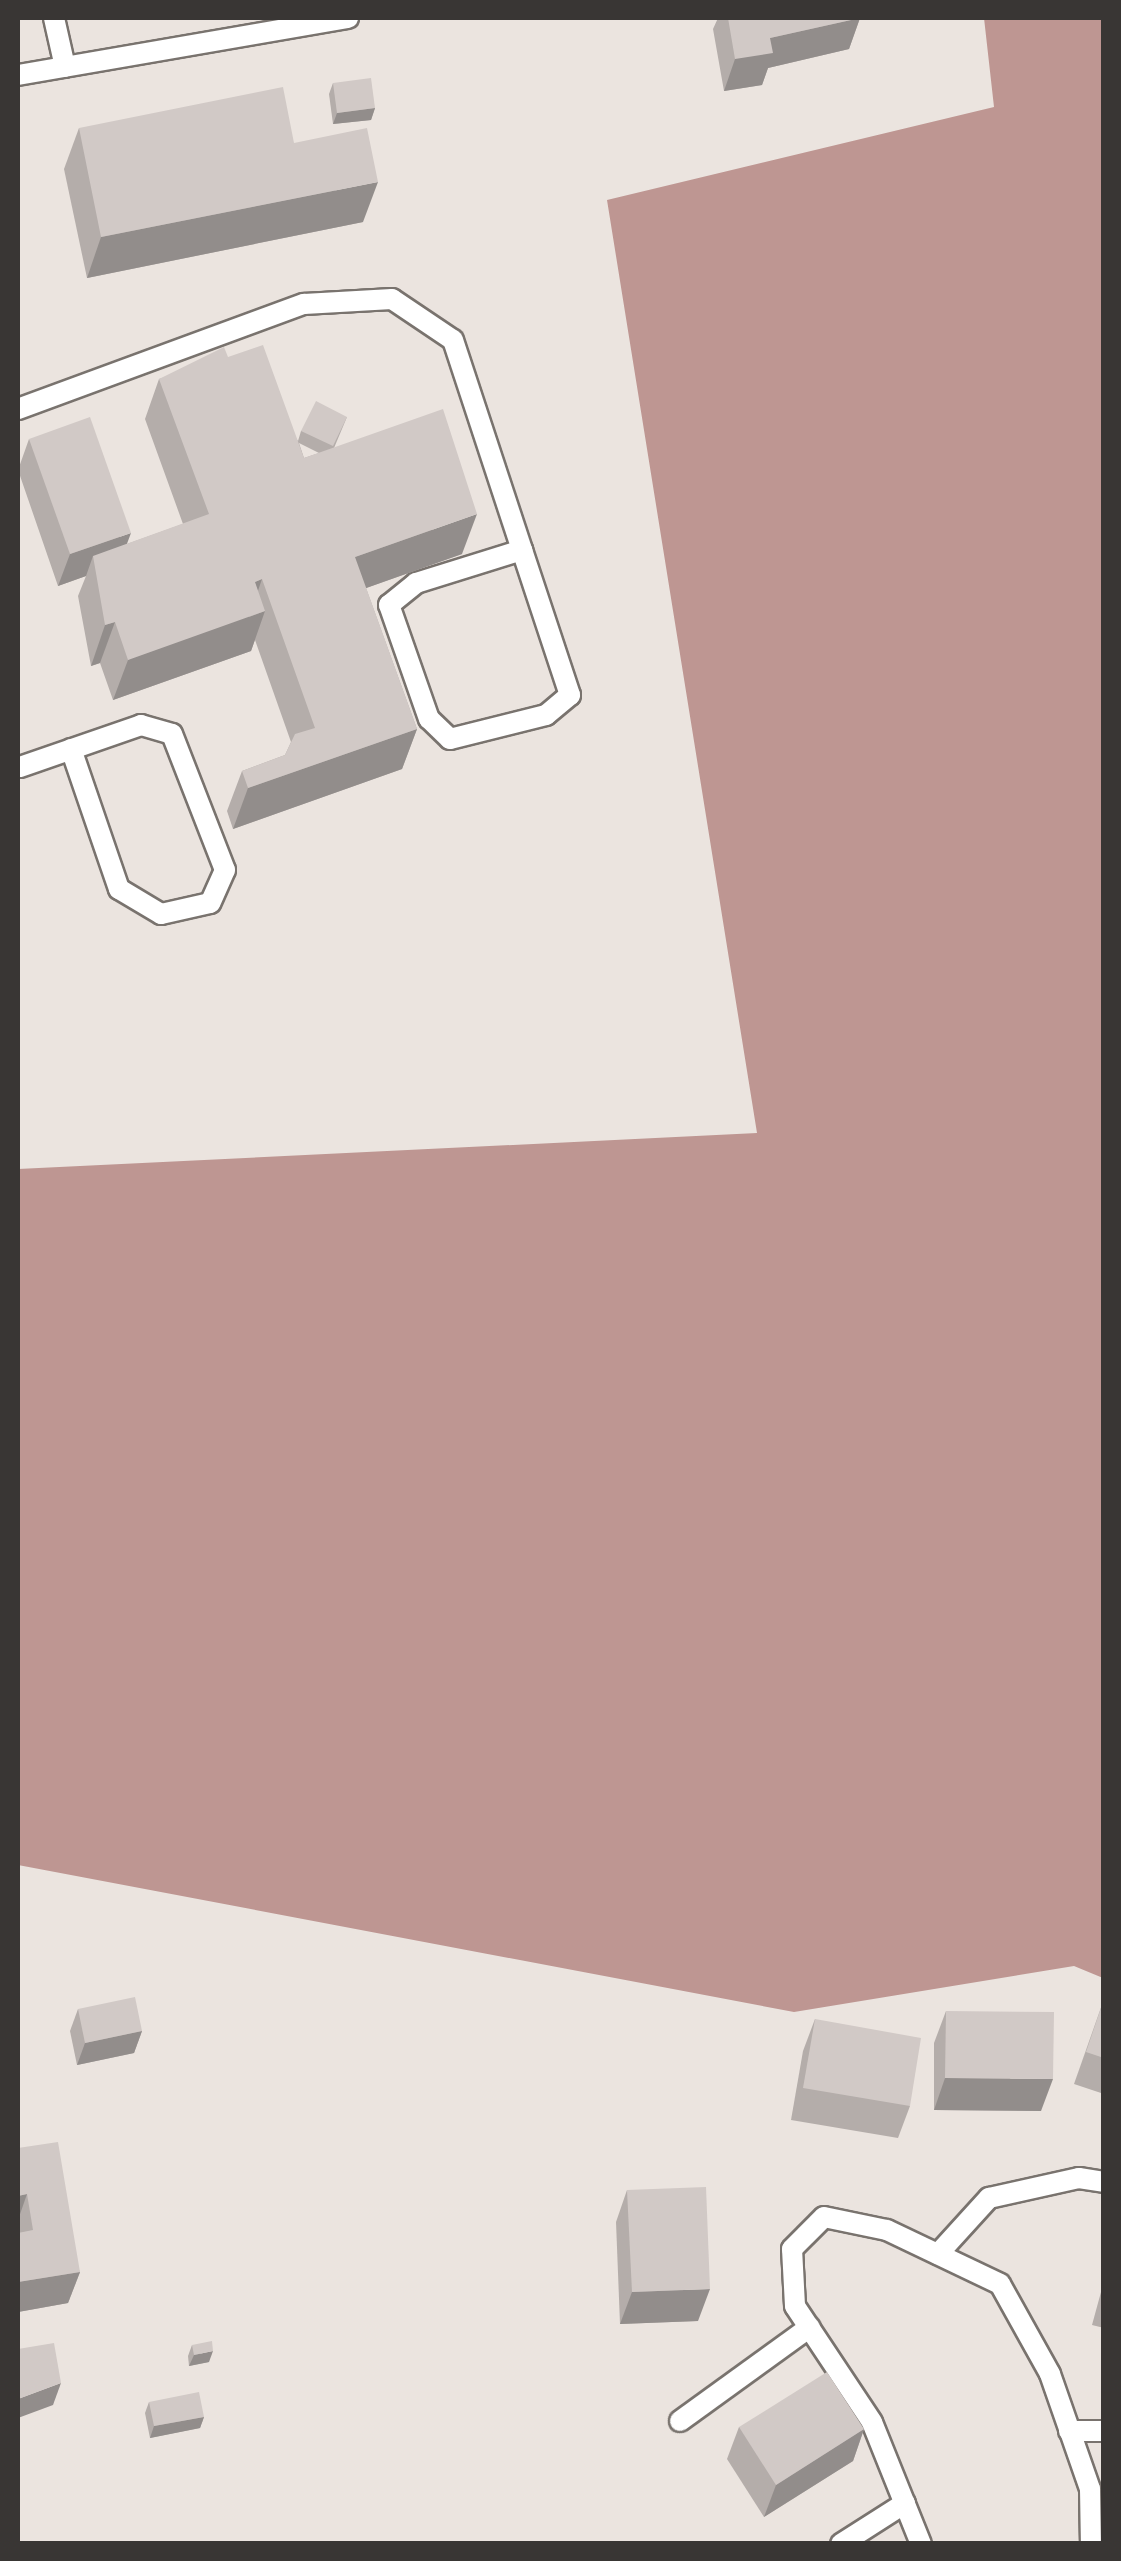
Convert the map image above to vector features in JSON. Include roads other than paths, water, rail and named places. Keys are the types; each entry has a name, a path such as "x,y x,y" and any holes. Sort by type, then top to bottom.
{"lane":[{"path":"54,18 65,67"},
{"path":"18,75 348,18"},
{"path":"18,409 304,304 392,298 452,340 522,550 570,696 546,715 450,739 430,719 389,606 416,583 522,550"},
{"path":"18,765 141,725 172,734 225,870 210,903 160,914 119,890 71,750"},
{"path":"938,2254 990,2198 1079,2178 1104,2182"},
{"path":"921,2544 872,2422 796,2306 792,2249 824,2216 938,2254 1000,2284 1069,2432 1090,2489 1091,2544"},
{"path":"680,2421 810,2328"},
{"path":"1069,2432 1104,2431"},
{"path":"841,2544 905,2503"}]}
